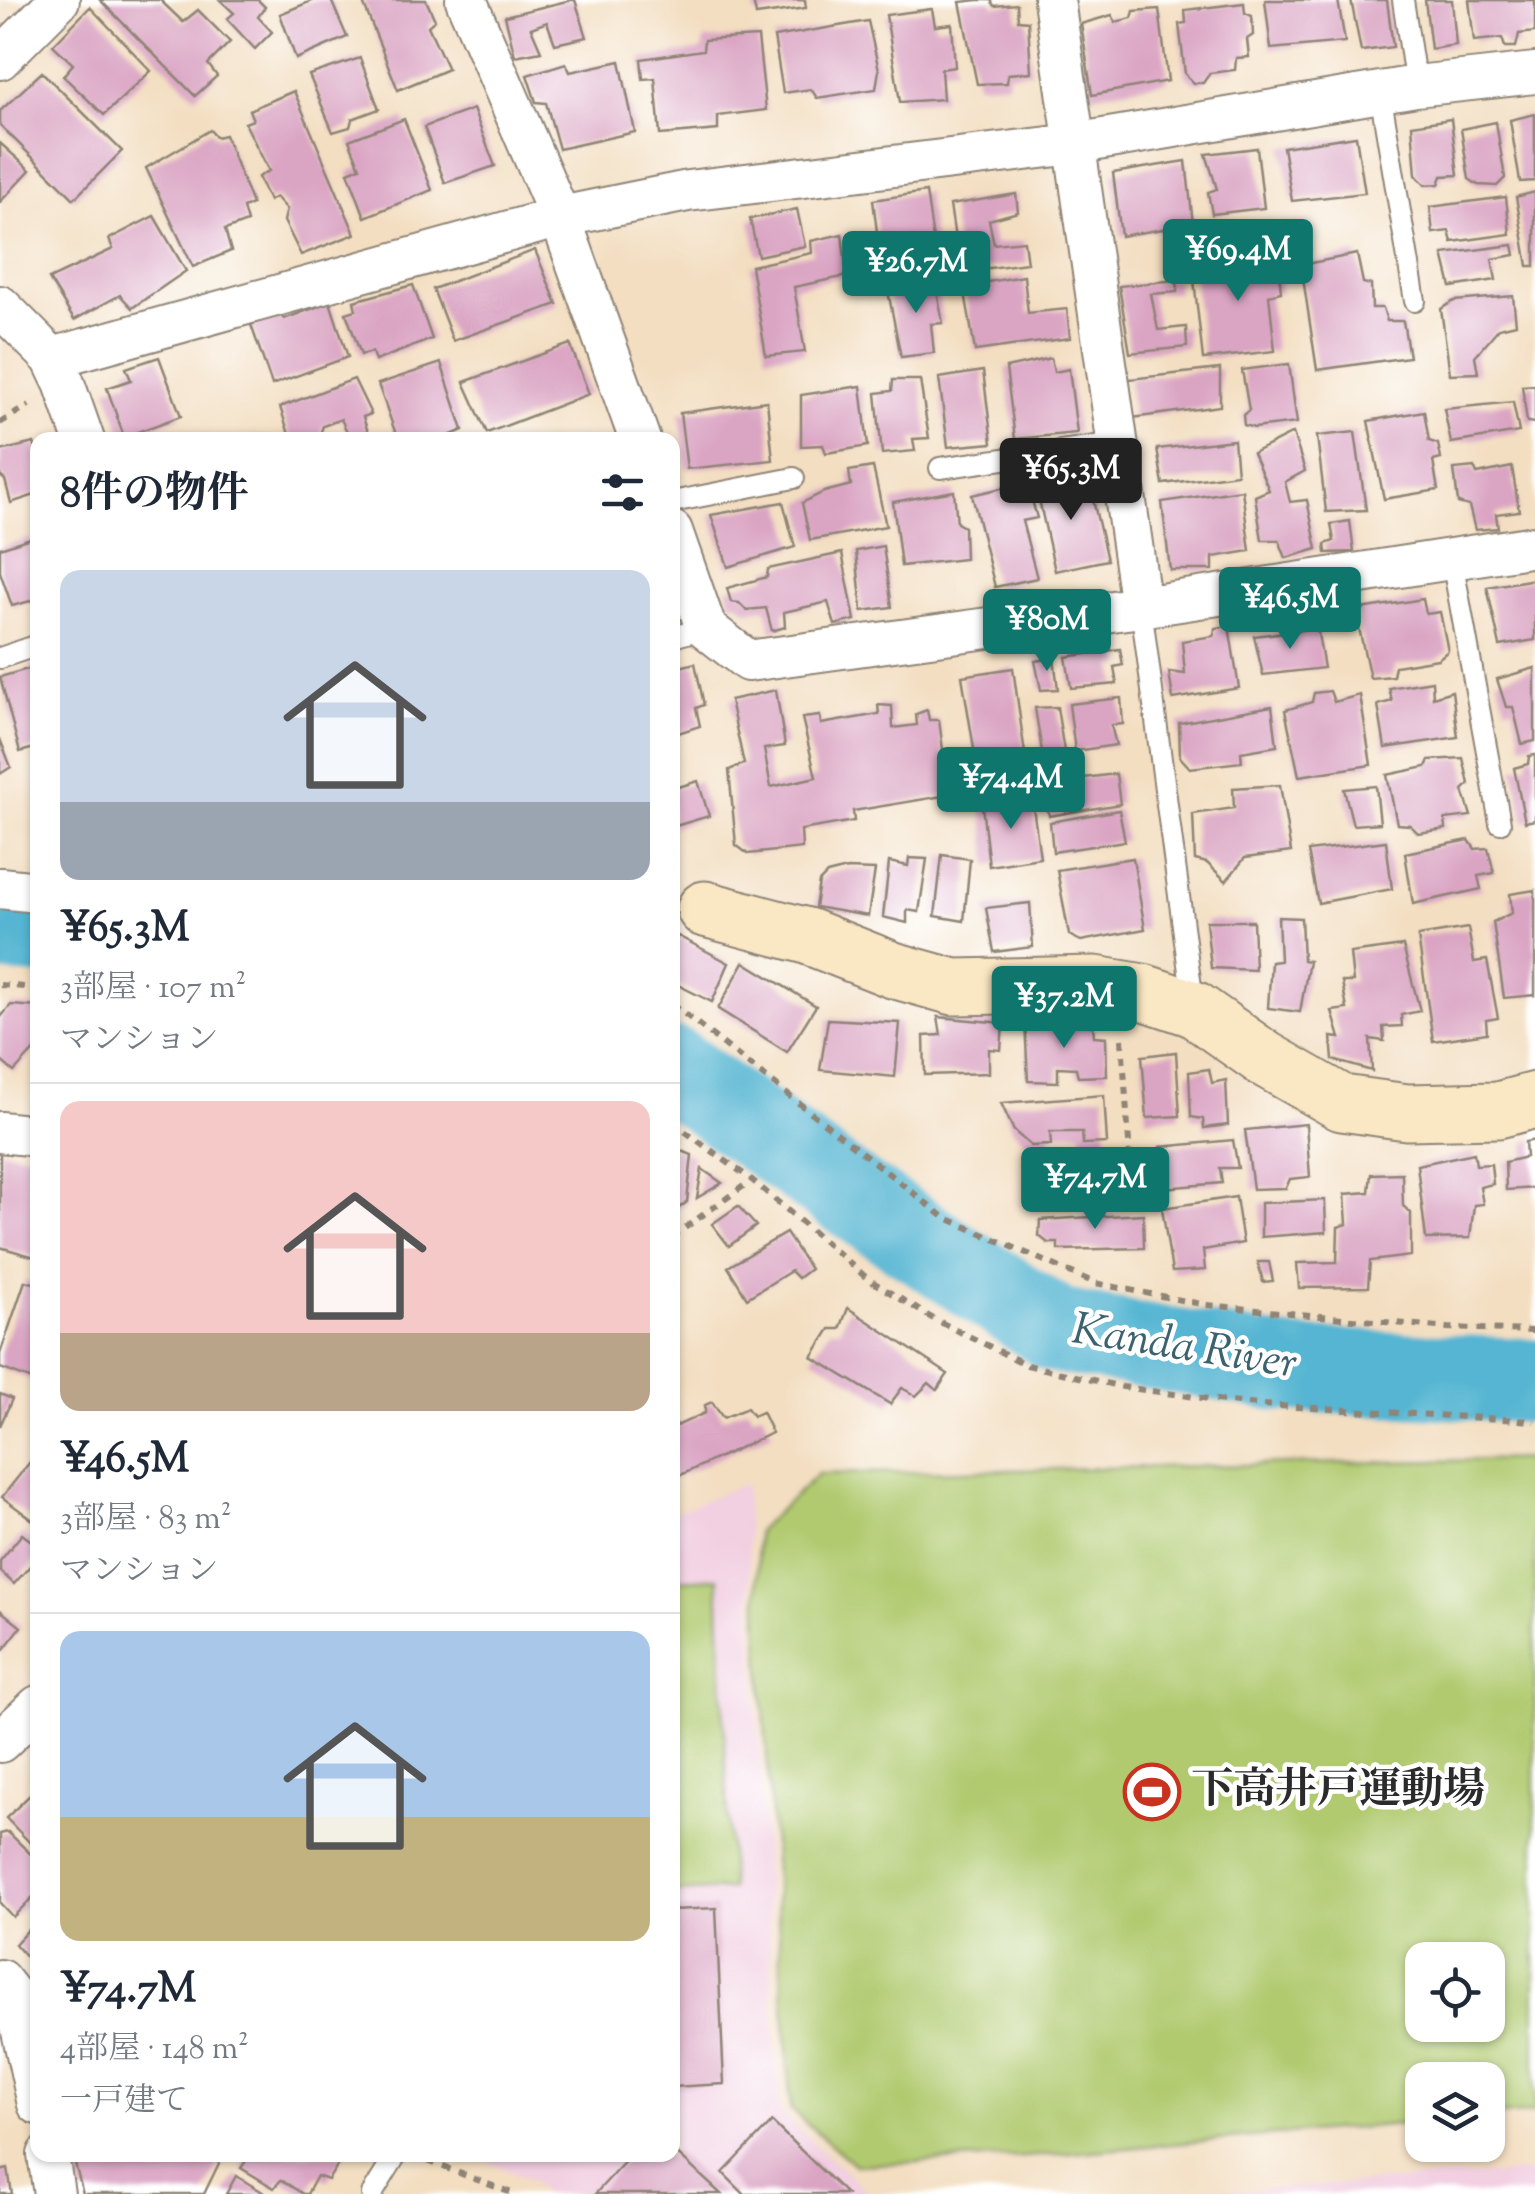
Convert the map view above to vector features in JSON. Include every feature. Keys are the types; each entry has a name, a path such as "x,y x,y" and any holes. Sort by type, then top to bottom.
{"street":[{"path":"0,60 58,0"},
{"path":"466,0 560,217 636,432"},
{"path":"1054,0 1141,607"},
{"path":"52,358 560,217 688,190 1074,144 1398,89 1535,73"},
{"path":"0,306 52,358 81,432"},
{"path":"680,579 689,633 748,662 1535,546"},
{"path":"0,888 30,891"},
{"path":"689,905 806,936 893,970 954,987 1095,984 1143,992 1194,1009 1264,1059 1342,1104 1408,1112 1498,1110 1535,1100"},
{"path":"0,1132 30,1135"},
{"path":"0,1980 15,1999 30,2067"},
{"path":"49,2162 54,2194"}],"lane":[{"path":"1403,0 1398,89 1415,300"},
{"path":"940,468 1117,443"},
{"path":"680,500 794,478"},
{"path":"1452,560 1500,823"},
{"path":"1141,607 1194,1009"},
{"path":"0,658 30,648"},
{"path":"372,2194 392,2162"}],"path":[{"path":"0,985 30,987"},
{"path":"1118,988 1132,1188"},
{"path":"680,1010 944,1217 1096,1283 1206,1305 1447,1328 1535,1330"},
{"path":"680,1128 752,1180 868,1279 930,1317 1027,1365 1123,1387 1246,1404 1535,1421"},
{"path":"680,1231 752,1180"},
{"path":"430,2162 514,2194"}],"shaded area":[{"path":"745,1484 779,2112 870,2194 545,2194 531,2181 489,2162 680,2162 680,1510"},
{"path":"1535,2172 1535,2194 1183,2194"}],"green space":[{"name":"下高井戸運動場","path":"1535,1459 1535,2112 1505,2115 1505,2062 1405,2062 1405,2123 1025,2157 855,2165 791,2110 758,1623 757,1531 818,1474"},
{"path":"718,1578 731,1889 680,1892 680,1580"}],"building":[{"path":"100,0 160,0 183,22 198,10 230,42 208,64 217,76 195,96"},
{"path":"220,0 258,0 265,7 258,17 272,32 255,49 227,19 234,13"},
{"path":"314,0 331,0 347,37 296,59 280,14"},
{"path":"362,0 426,0 435,20 428,26 448,69 398,90"},
{"path":"575,0 587,37 555,44 547,22 531,28 541,51 515,56 505,16"},
{"path":"753,0 805,0 806,8 756,15"},
{"path":"991,0 994,6 1017,4 1018,20 1028,21 1031,72 1008,74 1007,83 977,84 960,2"},
{"path":"1265,0 1338,0 1345,42 1271,49"},
{"path":"1351,0 1387,0 1393,47 1361,51"},
{"path":"1425,0 1452,0 1456,45 1431,49"},
{"path":"1469,0 1535,0 1535,32 1519,34 1516,47 1505,47 1502,38 1474,41"},
{"path":"1244,3 1245,13 1252,16 1253,35 1247,39 1249,57 1236,58 1235,70 1210,73 1203,83 1194,83 1185,74 1179,24 1186,23 1185,10"},
{"path":"90,7 151,71 104,115 63,76 73,64 53,45"},
{"path":"932,9 935,26 952,24 955,67 941,69 943,99 900,102 886,15"},
{"path":"1159,9 1168,81 1092,95 1081,24 1112,15 1116,22 1132,18 1134,11"},
{"path":"868,21 879,70 876,89 817,98 811,89 783,93 774,37"},
{"path":"758,37 766,110 718,116 718,130 660,135 655,78 643,79 641,59 703,50 704,40"},
{"path":"360,58 379,109 352,119 350,127 333,132 309,75"},
{"path":"620,61 635,132 559,149 546,103 536,102 527,75 566,63 570,72"},
{"path":"42,72 122,151 74,199 0,125 0,111"},
{"path":"294,91 355,234 301,255 284,221 287,209 276,197 269,201 258,177 269,171 245,123 253,120 249,110"},
{"path":"473,109 495,166 445,183 424,127"},
{"path":"1535,114 1535,181 1520,182 1510,120"},
{"path":"404,119 432,190 365,217 348,172 360,167 349,140"},
{"path":"1451,119 1458,175 1442,176 1439,184 1425,185 1416,175 1412,125"},
{"path":"1496,122 1505,178 1497,186 1478,185 1469,179 1461,129"},
{"path":"210,130 216,137 225,135 252,204 243,208 247,222 225,230 231,251 193,267 146,168"},
{"path":"1356,136 1365,193 1292,201 1283,147"},
{"path":"0,143 30,170 0,202"},
{"path":"1257,148 1264,208 1212,214 1208,192 1217,189 1206,154"},
{"path":"1186,161 1193,224 1121,236 1113,173"},
{"path":"926,192 936,259 881,264 873,200"},
{"path":"1535,192 1535,266 1528,266 1516,197"},
{"path":"1016,194 1018,212 989,220 994,244 1024,241 1027,263 960,272 950,205"},
{"path":"1506,197 1510,234 1452,242 1449,231 1433,233 1430,207"},
{"path":"797,209 805,246 758,256 750,219"},
{"path":"154,216 186,271 132,308 120,295 74,320 49,279 113,249 109,239"},
{"path":"842,234 847,276 794,287 805,352 766,356 751,266 812,253 811,241"},
{"path":"1276,244 1281,292 1269,295 1275,351 1203,359 1193,271 1242,264 1239,248"},
{"path":"1513,245 1515,255 1492,259 1496,280 1451,287 1443,254"},
{"path":"535,250 557,304 453,341 433,289"},
{"path":"1357,254 1363,283 1371,285 1372,308 1383,308 1387,321 1403,321 1409,357 1317,370 1301,265"},
{"path":"933,270 943,323 931,324 934,353 901,357 888,291 919,287 918,272"},
{"path":"1024,276 1028,313 1067,309 1070,338 975,351 964,286"},
{"path":"1177,280 1177,292 1151,294 1158,330 1186,327 1187,347 1130,353 1119,286"},
{"path":"413,285 432,339 375,361 372,352 361,355 346,313 356,310 354,301"},
{"path":"1513,296 1516,324 1499,328 1475,356 1478,373 1450,374 1441,309 1454,301"},
{"path":"330,302 348,357 272,385 251,325 279,313 284,319"},
{"path":"570,344 589,394 487,432 464,382"},
{"path":"159,357 181,416 138,432 122,432 107,388 131,380 126,368"},
{"path":"1051,358 1054,372 1069,369 1077,433 1015,439 1006,368"},
{"path":"441,363 463,430 395,432 378,384"},
{"path":"1289,364 1297,423 1254,428 1244,425 1243,415 1249,410 1242,370"},
{"path":"1220,369 1220,406 1132,418 1129,379"},
{"path":"983,371 992,443 948,447 939,378"},
{"path":"354,379 371,414 363,417 368,432 347,432 341,419 323,426 321,432 288,432 280,407"},
{"path":"893,380 920,380 929,438 913,439 915,451 882,454 876,393 892,391"},
{"path":"1535,385 1535,423 1527,422 1522,386"},
{"path":"861,386 868,446 826,453 823,445 801,446 801,395"},
{"path":"767,401 773,460 687,469 680,413"},
{"path":"1513,402 1519,432 1451,443 1444,409"},
{"path":"1424,411 1429,441 1438,444 1441,459 1433,461 1438,490 1384,499 1368,421"},
{"path":"1355,432 1366,510 1326,512 1317,436"},
{"path":"1293,433 1305,471 1285,482 1290,502 1307,500 1317,549 1286,558 1279,540 1262,540 1255,496 1269,490 1253,453"},
{"path":"1234,440 1237,474 1163,484 1157,449"},
{"path":"30,444 30,497 11,503 5,480 0,476 0,451"},
{"path":"873,467 886,526 810,540 802,503 851,485 849,471"},
{"path":"1474,467 1477,474 1512,467 1519,511 1496,514 1498,528 1475,530 1469,506 1458,503 1454,469"},
{"path":"1087,474 1107,560 1055,571 1036,486"},
{"path":"1027,482 1037,518 1022,521 1037,578 995,587 972,495"},
{"path":"1242,490 1250,551 1213,557 1213,570 1170,570 1162,502"},
{"path":"954,491 957,523 964,527 965,559 901,566 893,502"},
{"path":"783,502 795,547 728,567 711,515"},
{"path":"1350,521 1354,552 1326,553 1325,544 1334,541 1331,524"},
{"path":"30,538 30,601 12,606 0,572 0,548"},
{"path":"883,546 892,607 862,611 856,551"},
{"path":"842,553 855,620 835,625 828,602 784,612 785,627 772,631 766,608 746,610 731,602 727,588 767,577 768,569"},
{"path":"1535,579 1535,640 1500,646 1487,587"},
{"path":"1423,599 1426,614 1440,612 1448,651 1438,659 1395,666 1393,676 1370,678 1355,610"},
{"path":"1229,626 1239,688 1173,699 1169,672 1185,674 1182,641 1214,636 1215,628"},
{"path":"1317,628 1324,668 1263,675 1254,636"},
{"path":"1120,649 1123,665 1114,667 1117,684 1071,688 1066,657"},
{"path":"1054,658 1058,689 1041,690 1035,661"},
{"path":"695,663 704,705 696,708 700,726 680,732 680,667"},
{"path":"30,668 30,749 20,752 0,677"},
{"path":"1013,668 1027,768 978,773 962,676"},
{"path":"1535,668 1535,741 1522,744 1513,707 1506,707 1497,679"},
{"path":"1432,681 1433,697 1452,691 1458,737 1385,748 1378,705 1392,701 1389,688"},
{"path":"776,690 785,746 764,749 771,787 816,777 802,718 820,716 821,724 879,714 878,705 892,706 893,728 917,725 916,714 927,710 929,720 939,720 949,795 853,811 854,821 801,830 802,848 748,854 736,845 729,770 744,764 730,700"},
{"path":"1330,691 1334,702 1360,695 1371,765 1299,776 1285,710 1312,702 1314,693"},
{"path":"1121,698 1123,724 1111,725 1116,745 1075,751 1069,704"},
{"path":"1272,706 1277,746 1241,752 1242,762 1190,768 1180,757 1179,723"},
{"path":"1057,707 1065,758 1043,758 1035,708"},
{"path":"0,739 11,767 0,774"},
{"path":"1535,755 1535,820 1525,822 1514,768 1528,764 1529,756"},
{"path":"1463,758 1469,784 1463,790 1471,816 1445,819 1446,829 1418,833 1410,825 1397,824 1387,775 1426,767 1429,760"},
{"path":"1116,774 1120,804 1049,816 1043,783"},
{"path":"698,781 709,816 680,825 680,787"},
{"path":"1280,785 1291,852 1245,858 1226,881 1207,863 1195,860 1193,814 1234,808 1233,788"},
{"path":"1376,786 1380,823 1353,825 1344,789"},
{"path":"1032,799 1040,858 989,866 982,806"},
{"path":"1119,810 1125,841 1053,852 1050,822"},
{"path":"1469,840 1475,849 1488,848 1494,873 1478,876 1481,889 1413,904 1405,853"},
{"path":"1386,841 1392,889 1318,903 1308,851"},
{"path":"942,855 970,859 964,921 935,916"},
{"path":"909,858 927,859 919,912 907,910 907,923 883,917 889,862 908,866"},
{"path":"1133,858 1145,929 1081,941 1069,935 1057,870"},
{"path":"847,869 875,870 868,916 815,907 819,882 827,874"},
{"path":"1535,890 1535,995 1504,998 1493,922 1512,913 1510,894"},
{"path":"1030,903 1033,947 994,952 986,908"},
{"path":"1278,917 1301,918 1303,960 1309,961 1300,1012 1268,1008 1271,962 1280,961"},
{"path":"1206,921 1253,921 1255,970 1211,968"},
{"path":"1468,928 1474,962 1487,960 1498,1018 1486,1020 1487,1033 1433,1041 1418,936"},
{"path":"680,937 729,963 712,1002 680,986"},
{"path":"1403,946 1420,1011 1401,1015 1402,1026 1383,1027 1384,1041 1370,1039 1372,1071 1333,1060 1331,1037 1340,1038 1332,1011 1347,1009 1342,982 1353,982 1350,953"},
{"path":"744,962 816,1006 787,1052 718,1009"},
{"path":"11,1005 30,1006 30,1055 14,1072 0,1060 0,1018"},
{"path":"938,1017 1003,1023 1001,1050 989,1049 989,1073 925,1075 924,1036 941,1035"},
{"path":"828,1019 900,1023 895,1077 820,1070"},
{"path":"1025,1021 1093,1026 1094,1036 1106,1037 1107,1076 1078,1077 1076,1068 1058,1067 1058,1082 1028,1081"},
{"path":"1176,1052 1180,1116 1147,1118 1142,1056"},
{"path":"1209,1069 1212,1083 1226,1080 1228,1125 1204,1128 1203,1119 1191,1117 1189,1072"},
{"path":"1104,1095 1107,1143 1083,1144 1082,1132 1050,1132 1051,1145 1031,1146 1014,1131 1001,1103"},
{"path":"1306,1124 1310,1177 1290,1179 1286,1188 1253,1189 1245,1130"},
{"path":"1233,1140 1238,1168 1220,1168 1222,1183 1163,1188 1160,1147"},
{"path":"1535,1140 1535,1188 1506,1190 1505,1162 1526,1157 1525,1142"},
{"path":"0,1150 30,1155 30,1256 0,1247"},
{"path":"680,1150 692,1155 687,1202 680,1207"},
{"path":"1474,1153 1476,1165 1491,1164 1493,1184 1480,1187 1483,1204 1474,1205 1470,1238 1426,1239 1417,1165"},
{"path":"1107,1157 1108,1197 1054,1197 1053,1158"},
{"path":"702,1169 722,1183 697,1198"},
{"path":"1402,1173 1403,1206 1411,1213 1411,1256 1370,1261 1368,1287 1299,1288 1297,1263 1337,1262 1338,1227 1347,1224 1345,1194 1369,1192 1371,1174"},
{"path":"1236,1197 1243,1243 1203,1250 1205,1270 1172,1272 1162,1208"},
{"path":"1325,1200 1326,1232 1261,1237 1261,1203"},
{"path":"738,1206 756,1226 729,1246 712,1224"},
{"path":"1143,1214 1144,1248 1058,1250 1058,1243 1048,1243 1039,1236 1040,1220"},
{"path":"786,1233 810,1269 798,1278 791,1271 747,1298 728,1267"},
{"path":"1258,1262 1269,1262 1273,1281 1263,1282"},
{"path":"25,1281 30,1282 30,1379 0,1368 0,1354"},
{"path":"848,1308 948,1374 937,1390 929,1383 916,1396 902,1388 890,1404 812,1357 830,1329 840,1329"},
{"path":"0,1394 12,1399 0,1426"},
{"path":"712,1402 723,1418 747,1408 753,1416 762,1412 772,1433 680,1475 680,1424 705,1413 705,1405"},
{"path":"30,1462 30,1518 2,1497"},
{"path":"22,1534 30,1540 30,1566 14,1584 0,1571 0,1561"},
{"path":"0,1610 21,1627 0,1654"},
{"path":"30,1795 30,1843 6,1818"},
{"path":"8,1832 30,1853 30,1900 13,1917 0,1903 0,1834"},
{"path":"716,1908 724,2084 680,2087 680,1910"},
{"path":"30,1928 30,1959 15,1944"},
{"path":"772,2122 846,2194 744,2194 723,2173"},
{"path":"680,2156 721,2194 595,2194 625,2162 680,2162"},
{"path":"75,2162 220,2162 204,2194 83,2194"},
{"path":"245,2162 340,2162 328,2180 317,2176 307,2194 281,2180 274,2188 241,2168"},
{"path":"8,2169 12,2194 0,2194 0,2171"},
{"path":"236,2176 266,2194 226,2194"}],"waterway":[{"name":"Kanda River","path":"0,930 30,932"},
{"name":"Kanda River","path":"680,1075 842,1190 1057,1331 1281,1369 1535,1381"}],"place":[{"name":"下高井戸運動場","path":"1152,1792"}]}
